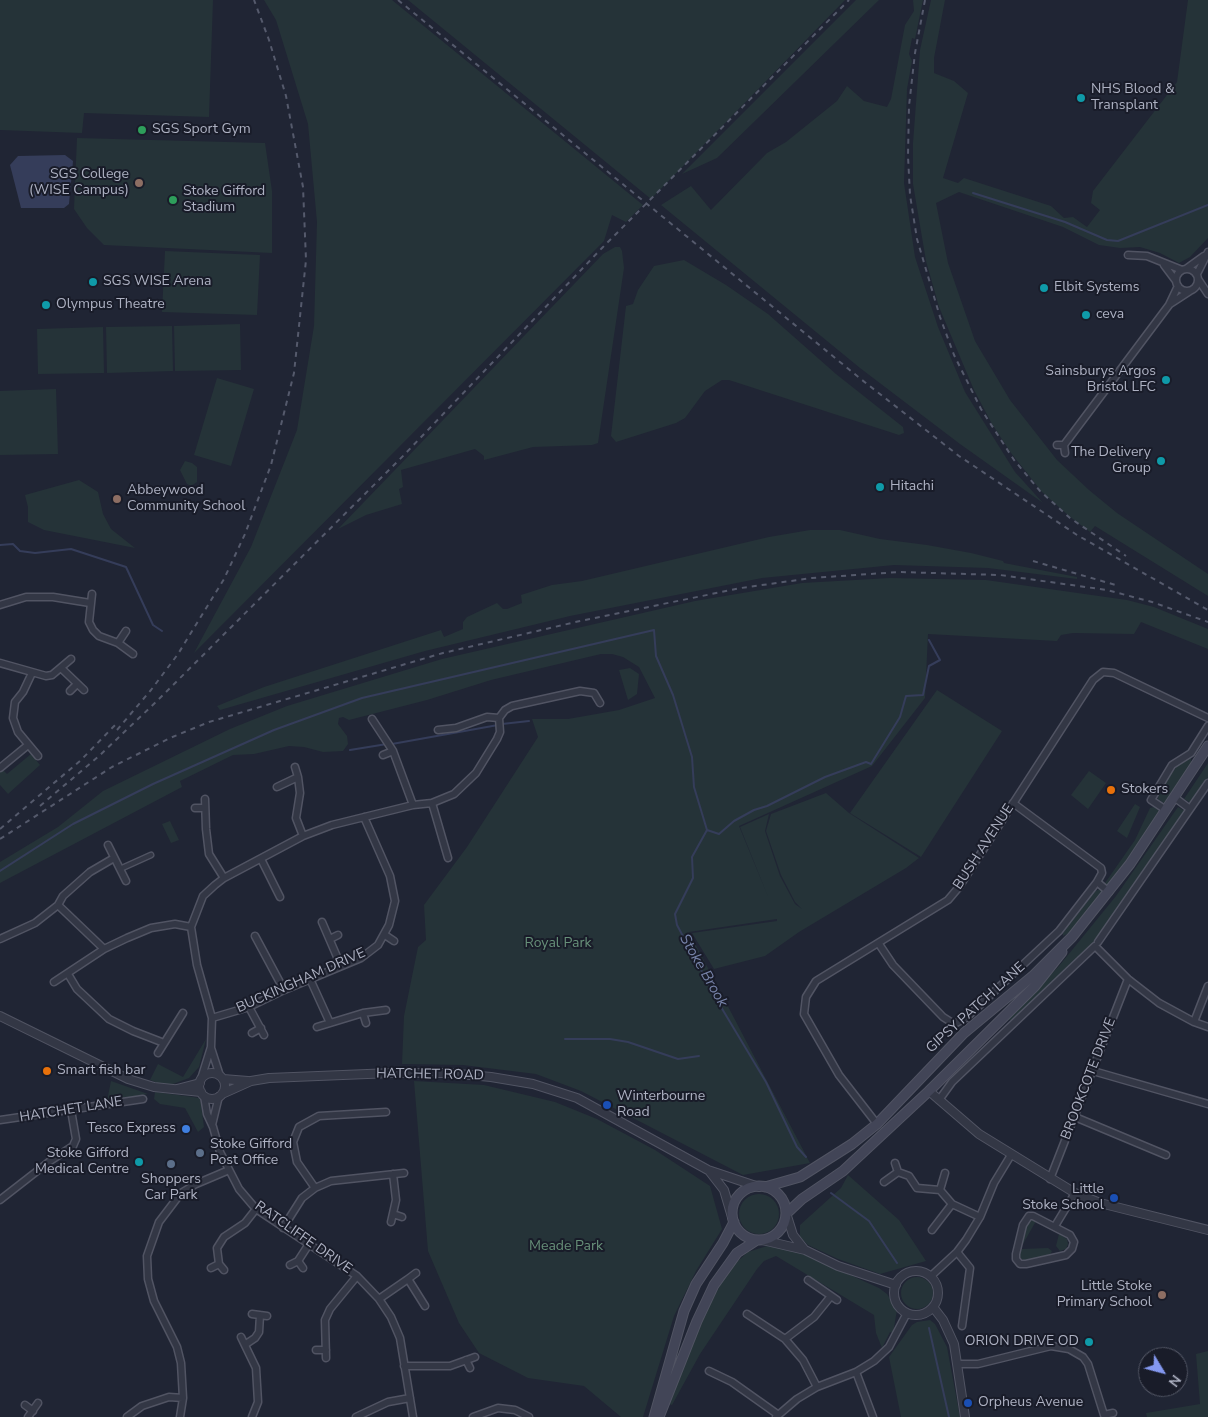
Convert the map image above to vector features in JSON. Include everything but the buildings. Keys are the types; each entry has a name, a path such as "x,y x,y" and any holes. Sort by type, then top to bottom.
{"main road":[{"name":"GIPSY PATCH LANE","path":"762,1187 800,1177 852,1144 902,1101 964,1033 1034,975 1072,937 1109,892 1208,746"},
{"name":"GIPSY PATCH LANE","path":"786,1215 802,1200 831,1182 929,1091 1035,986 1054,965 1072,937"},
{"name":"GIPSY PATCH LANE","path":"902,1101 921,1087 929,1091"},
{"path":"877,1124 883,1134"},
{"path":"654,1417 684,1311 696,1284 723,1243 733,1219 733,1209 738,1197 745,1190 762,1187 776,1192 783,1201 786,1215 780,1230 775,1235 759,1240 737,1253 714,1285 697,1321 659,1417"},
{"path":"733,1219 746,1237 759,1240"}],"street":[{"path":"1065,453 1061,445 1169,305 1177,284 1178,274 1207,254"},
{"path":"1169,305 1191,290 1207,254"},
{"path":"1128,255 1146,256 1184,270 1191,269 1208,295"},
{"path":"1164,264 1182,290 1191,290 1208,295"},
{"path":"92,594 89,622 93,630 99,636 118,643 133,654"},
{"path":"0,605 26,597 53,597 90,603"},
{"path":"118,643 126,631"},
{"path":"0,663 46,676 52,675 71,659"},
{"path":"61,668 84,690"},
{"name":"BUSH AVENUE","path":"877,1124 839,1075 804,1014 806,996 816,981 948,900 960,887 1093,680 1103,672 1114,673 1208,718"},
{"path":"32,673 16,702 13,718 18,732 38,756"},
{"path":"70,691 77,684"},
{"path":"203,1094 200,1081 211,1047 212,1018 197,965 191,927 203,896 224,878 303,836 332,825 413,805 432,803 459,791 475,774 497,739 500,732 499,718 505,710 521,702 571,691 595,690 600,703"},
{"path":"438,730 456,728 487,716 499,718"},
{"path":"372,719 392,751 413,805"},
{"path":"1166,810 1151,800 1172,765 1191,753 1208,726"},
{"path":"0,768 28,745"},
{"path":"383,755 392,751"},
{"path":"294,766 298,777 300,793 296,818 303,836"},
{"path":"277,787 298,777"},
{"path":"939,1100 952,1082 1096,944 1100,933 1208,783"},
{"path":"1174,797 1190,809"},
{"path":"205,799 209,854 224,878"},
{"path":"432,803 448,858"},
{"path":"879,944 893,965 943,1017 954,1024 966,1018 1059,931 1097,882 1102,873 1102,868 1013,803"},
{"path":"195,808 205,808"},
{"name":"BUCKINGHAM DRIVE","path":"212,1018 249,1007 341,966 370,952 385,935 393,914 393,889 364,817"},
{"path":"108,845 126,881"},
{"path":"120,869 151,855"},
{"path":"0,939 36,923 58,905 63,896 86,875 114,858"},
{"path":"261,859 280,897"},
{"path":"1097,882 1109,892"},
{"path":"58,905 104,949"},
{"path":"322,922 341,966"},
{"path":"54,982 104,949 151,928 175,924 191,927"},
{"path":"330,938 338,935"},
{"path":"385,935 394,941"},
{"path":"255,936 284,990"},
{"path":"1096,944 1128,979 1159,1003 1194,1022 1208,1027"},
{"path":"68,974 77,989 109,1019 132,1031 164,1043"},
{"path":"310,979 330,1023"},
{"name":"BROOKCOTE DRIVE","path":"1050,1179 1128,979"},
{"path":"1194,1022 1208,986"},
{"path":"249,1007 263,1032 252,1032"},
{"path":"317,1027 363,1013 386,1010"},
{"path":"158,1054 183,1013"},
{"path":"363,1013 366,1023"},
{"path":"0,1016 112,1073 154,1088 203,1094 212,1098 220,1095"},
{"path":"211,1047 225,1087 220,1095 212,1125"},
{"path":"1093,1071 1208,1104"},
{"path":"173,1090 200,1081 210,1073 222,1077"},
{"name":"HATCHET ROAD","path":"222,1077 250,1082 315,1076 448,1073 491,1077 533,1084 578,1098 708,1170 762,1187"},
{"name":"HATCHET ROAD","path":"220,1095 250,1082"},
{"path":"929,1091 979,1134 1074,1193 1100,1203 1208,1230"},
{"name":"RATCLIFFE DRIVE","path":"203,1094 207,1114 220,1152 239,1189 256,1209 357,1276 379,1299 397,1328 413,1417"},
{"name":"HATCHET LANE","path":"0,1120 143,1099"},
{"path":"0,1200 72,1146 76,1139 71,1110"},
{"path":"315,1188 297,1162 293,1142 299,1127 318,1116 386,1112"},
{"path":"364,1113 365,1122"},
{"path":"1075,1117 1166,1155"},
{"path":"931,1276 957,1252 980,1218 994,1183 1011,1155"},
{"path":"895,1163 898,1172 908,1176 918,1188 940,1190 952,1204 980,1218"},
{"path":"180,1417 183,1398 181,1363 177,1347 154,1301 148,1279 147,1256 158,1222 181,1193 229,1170"},
{"name":"HATCHET ROAD","path":"708,1170 724,1190 733,1219"},
{"path":"884,1182 898,1172"},
{"path":"283,1228 302,1198 315,1188 331,1181 404,1173"},
{"path":"940,1190 946,1173"},
{"path":"391,1222 396,1200 393,1174"},
{"path":"1055,1226 1074,1193"},
{"path":"932,1230 952,1204"},
{"path":"224,1270 218,1264 217,1248 224,1237 245,1223 256,1209"},
{"path":"393,1214 402,1217"},
{"path":"786,1215 793,1235 805,1250"},
{"path":"1033,1216 1055,1226 1070,1235 1074,1242 1072,1250 1066,1254 1020,1264 1016,1259 1026,1218 1033,1216"},
{"path":"759,1240 805,1250 838,1266 896,1284"},
{"path":"290,1265 298,1261 309,1244"},
{"path":"957,1252 970,1268 962,1326"},
{"path":"298,1261 303,1268"},
{"path":"211,1268 218,1264"},
{"path":"914,1271 922,1271 931,1276 938,1289 938,1298 933,1307 924,1314 907,1313 897,1304 895,1296 896,1284 902,1276 914,1271"},
{"path":"379,1299 416,1273"},
{"path":"326,1358 325,1320 327,1314 357,1276"},
{"path":"408,1279 426,1306"},
{"path":"785,1339 814,1317 834,1298 808,1280"},
{"path":"933,1307 943,1320 954,1344 959,1364 965,1417"},
{"path":"709,1371 732,1382 776,1416 796,1398 816,1387 856,1372 874,1361 889,1347 907,1313"},
{"path":"252,1314 267,1316"},
{"path":"747,1314 785,1339 803,1360 816,1387"},
{"path":"246,1344 255,1338 259,1332 260,1315"},
{"path":"241,1337 256,1368 258,1402 252,1417"},
{"path":"959,1364 978,1364 1051,1346 1070,1349 1083,1357 1088,1364 1104,1415 1113,1413"},
{"path":"316,1350 326,1350"},
{"path":"404,1366 450,1366 475,1356"},
{"path":"466,1360 470,1368"},
{"path":"856,1372 873,1417"},
{"path":"127,1417 142,1406 169,1397 183,1398"},
{"path":"356,1417 388,1402 410,1398"},
{"path":"28,1417 38,1403"},
{"path":"25,1405 33,1410"},
{"path":"473,1417 498,1408 515,1410 529,1417"}],"green space":[{"path":"0,0 213,0 209,117 84,113 82,133 0,130"},
{"path":"264,0 392,0 643,205 626,222 612,215 604,241 194,653 251,547 297,430 314,326 317,222 308,124 276,20"},
{"path":"408,0 845,0 651,199"},
{"path":"856,0 879,0 717,158 682,174"},
{"path":"913,0 923,0 915,39 912,38 909,54 912,61 907,89 904,183 915,257 938,327 965,392 1015,472 1043,503 960,444 860,368 661,205 691,186 711,210 767,153 786,142 837,101 847,86 864,101 887,107 891,99 905,25 914,11"},
{"path":"931,0 945,0 934,58 934,73 954,81 968,93 943,178 958,183 964,178 1051,206 1064,218 1073,217 1087,227 1100,210 1091,203 1093,191 1177,82 1188,0 1208,0 1208,238 1190,257 1179,263 1160,253 1140,247 1120,248 1099,245 1063,227 959,192 936,203 948,263 975,341 1010,400 1057,460 1089,490 1117,513 1208,574 1208,596 1095,526 1090,532 1069,516 1042,492 1011,453 992,424 974,390 939,307 926,261 913,184 913,143 920,50"},
{"name":"Stoke Gifford Stadium","path":"77,138 265,143 272,191 272,253 104,245 87,228 74,209"},
{"path":"615,247 620,247 622,251 624,268 598,443 592,445 533,447 484,460 484,456 475,449 401,470 403,487 399,489 402,504 366,515 338,529 603,254"},
{"path":"165,251 260,255 257,315 162,312"},
{"path":"684,260 726,285 768,314 836,374 903,427 904,433 899,435 729,380 722,380 705,391 685,418 676,423 616,442 611,436 626,306 633,304 638,290 654,266"},
{"path":"240,324 241,370 175,371 174,326"},
{"path":"172,326 173,371 107,373 106,327"},
{"path":"103,327 104,373 38,374 37,329"},
{"path":"217,378 254,389 231,466 194,455"},
{"path":"56,389 58,454 0,455 0,391"},
{"path":"185,461 197,467 197,482 191,486 187,484 180,470"},
{"path":"79,480 98,492 103,514 111,529 135,548 44,530 28,522 28,507 25,495"},
{"path":"810,530 840,530 880,539 971,553 1003,561 1004,563 1077,577 1077,579 988,568 894,565 762,578 570,616 425,651 220,710 217,706 264,687 441,630 444,637 463,629 463,622 467,617 497,603 503,609 507,609 522,603 521,595 552,585 582,581 769,537"},
{"name":"Royal Park","path":"890,578 986,580 1127,600 1154,607 1208,629 1208,649 1141,622 1134,634 1073,633 1061,635 1057,641 928,634 925,698 872,766 739,826 769,899 740,827 769,814 765,831 780,876 795,904 802,909 795,902 781,875 766,831 771,814 826,793 849,813 919,858 906,868 799,932 765,956 714,969 692,933 777,921 777,919 689,932 810,1163 743,1175 581,1091 536,1074 463,1065 402,1064 404,1016 418,947 426,940 424,905 467,847 538,737 532,719 568,719 619,710 655,698 639,667 623,657 601,654 491,680 427,700 349,720 343,717 339,718 338,724 347,736 348,744 343,751 323,752 304,747 289,746 254,754 233,755 180,781 182,787 0,883 0,862 58,827 103,791 230,729 287,706 442,659 695,601 802,583"},
{"path":"630,668 639,674 637,694 628,700 619,670"},
{"path":"937,690 1002,731 921,857 850,813"},
{"path":"31,754 40,765 8,794 0,785 0,772 3,770 7,774"},
{"path":"1191,757 1191,764 1164,803 1158,799 1159,792 1177,766"},
{"path":"1208,763 1208,777 1191,803 1184,799"},
{"path":"1089,771 1106,783 1088,809 1071,795"},
{"path":"1135,804 1140,807 1127,838 1117,831"},
{"path":"1154,807 1159,811 1158,819 1124,868 1107,887 1105,883 1135,840 1150,808"},
{"path":"1178,807 1185,811 1093,944 1012,1021 1007,1019 1059,966 1116,896"},
{"path":"170,821 179,840 171,843 162,824"},
{"path":"1100,889 1103,891 1073,931 1063,936 1063,933 1095,891"},
{"path":"206,1039 199,1067 189,1078 173,1084 160,1084 150,1080 158,1064 183,1077"},
{"path":"111,1081 148,1094 107,1101"},
{"name":"Meade Park","path":"414,1081 484,1085 555,1102 597,1119 655,1150 710,1186 722,1229 696,1271 674,1316 643,1417 621,1417 584,1386 528,1378 479,1353 459,1323 428,1251"},
{"path":"155,1092 200,1098 204,1127 198,1132 185,1108 160,1104 154,1099"},
{"path":"848,1175 899,1220 926,1261 880,1274 838,1259 808,1245 800,1237 800,1225 841,1188"},
{"path":"759,1194 773,1200 779,1214 773,1228 759,1234 745,1228 739,1214 745,1200"},
{"path":"1030,1219 1036,1221 1023,1244 1020,1241 1025,1223"},
{"path":"1059,1234 1067,1239 1068,1244 1066,1249 1060,1251 1056,1246"},
{"path":"767,1246 797,1251 879,1288 887,1294 897,1310 893,1333 890,1332 882,1348 876,1333 874,1315 776,1256 764,1261 757,1269 700,1354 672,1405 669,1404 700,1323 723,1280 732,1266 748,1252"},
{"path":"1048,1248 1052,1251 1050,1255 1026,1262 1018,1256 1022,1249"},
{"path":"917,1277 928,1282 933,1293 928,1304 917,1309 906,1304 901,1293 906,1282"},
{"path":"930,1320 935,1324 947,1347 960,1417 901,1417 889,1357 912,1325 917,1322"},
{"path":"1208,1351 1208,1417 1147,1417 1146,1413 1200,1404 1196,1354"}],"water":[{"path":"65,155 73,161 69,204 64,208 21,208 10,165 18,156"}],"waterway":[{"path":"973,193 1065,222 1107,240 1118,241 1208,205"},
{"path":"0,545 13,544 20,551 35,553 71,549 126,567 153,625 162,631"},
{"path":"0,871 73,824 153,784 274,730 362,698 654,630 656,656 673,695 692,757 694,787 707,830 692,857 693,878 675,914 677,925 721,1007 766,1082 797,1147 806,1157"},
{"path":"707,830 719,834 734,821 754,810 767,806 825,777 866,762 871,764 900,717 906,696 923,695 929,666 940,660 929,640"},
{"path":"502,724 529,721"},
{"path":"392,744 498,725"},
{"path":"350,750 387,744"},
{"path":"565,1039 610,1039 628,1042 678,1059 699,1056"},
{"name":"Stoke Brook","path":"831,1193 869,1221 897,1263"},
{"name":"Stoke Brook","path":"929,1328 949,1417"}],"railway":[{"path":"117,730 178,654 224,579 245,534 271,465 294,373 306,260 303,187 286,96 269,40 254,0"},
{"path":"398,0 862,380 959,456 1077,535 1208,610"},
{"path":"40,806 99,756 157,701 404,455 602,248 849,0"},
{"path":"925,0 915,53 909,106 908,156 910,195 917,239 940,317 954,355 981,409 1014,460 1040,491 1070,518 1126,556"},
{"path":"1033,561 1119,586"},
{"path":"0,839 112,767 170,738 209,722 443,653 580,621 741,588 812,578 899,572 1000,575 1107,590 1152,602 1208,622"},
{"path":"0,829 81,760 118,722"}],"place":[{"name":"NHS Blood & Transplant","path":"1081,98"},
{"name":"SGS Sport Gym","path":"142,130"},
{"name":"SGS College (WISE Campus)","path":"139,183"},
{"name":"Stoke Gifford Stadium","path":"173,200"},
{"name":"SGS WISE Arena","path":"93,282"},
{"name":"Elbit Systems","path":"1044,288"},
{"name":"Olympus Theatre","path":"46,305"},
{"name":"ceva","path":"1086,315"},
{"name":"Sainsburys Argos Bristol LFC","path":"1166,380"},
{"name":"The Delivery Group","path":"1161,461"},
{"name":"Hitachi","path":"880,487"},
{"name":"Abbeywood Community School","path":"117,499"},
{"name":"Stokers","path":"1111,790"},
{"name":"Smart fish bar","path":"47,1071"},
{"name":"Winterbourne Road","path":"607,1105"},
{"name":"Tesco Express","path":"186,1129"},
{"name":"Stoke Gifford Post Office","path":"200,1153"},
{"name":"Stoke Gifford Medical Centre","path":"139,1162"},
{"name":"Shoppers Car Park","path":"171,1164"},
{"name":"Little Stoke School","path":"1114,1198"},
{"name":"Little Stoke Primary School","path":"1162,1295"},
{"name":"ORION DRIVE OD","path":"1089,1342"},
{"name":"Orpheus Avenue","path":"968,1403"}]}
